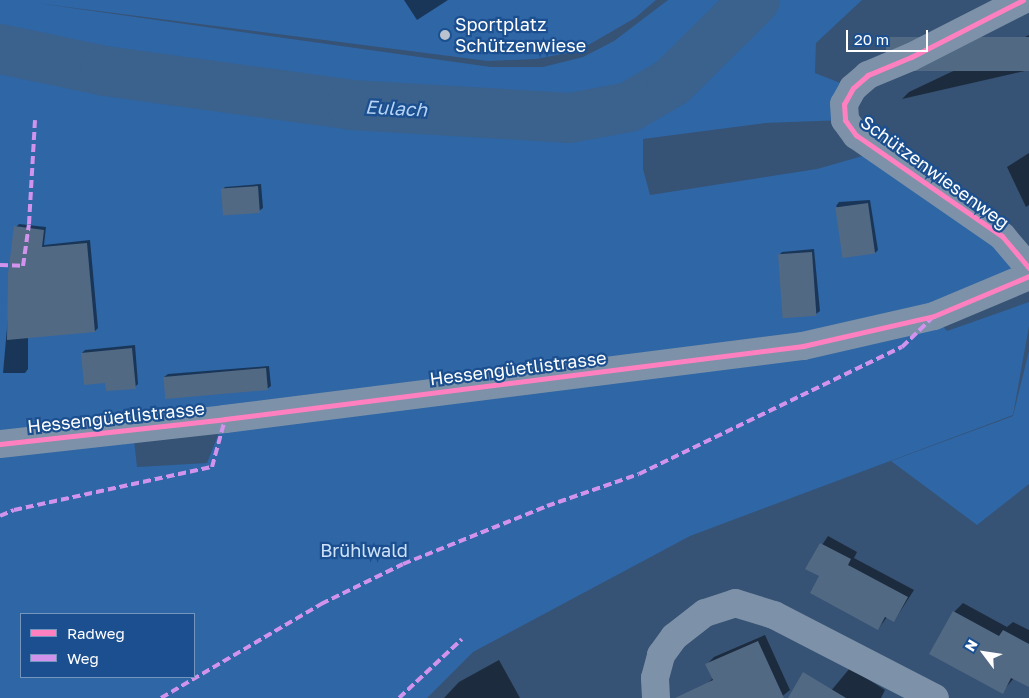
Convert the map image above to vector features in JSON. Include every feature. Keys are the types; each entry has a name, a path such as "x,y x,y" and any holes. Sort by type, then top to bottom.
{"street":[{"name":"Schützenwiesenweg","path":"1023,0 911,57 868,75 853,88 844,104 845,120 856,136 1002,236 1029,268"},
{"name":"Hessengüetlistrasse","path":"0,444 225,419 803,346 934,316 1029,276"},
{"path":"656,698 655,678 661,655 674,637 705,612 735,603 774,615 935,698"}],"green space":[{"name":"Brühlwald","path":"0,0 656,0 635,18 578,51 536,59 488,61 36,3 491,67 543,67 583,57 614,41 668,0 862,0 816,43 815,73 853,88 845,120 765,123 643,139 643,169 650,195 817,169 880,151 940,193 1012,263 1011,271 934,316 947,331 1029,302 1029,326 1013,415 690,536 473,652 427,698 0,698 0,451 134,439 137,467 207,463 224,420 0,444"},
{"path":"1029,351 1029,484 977,525 891,461 1013,416"}],"building":[{"path":"886,37 1029,37 1029,71 886,71"},
{"path":"258,186 260,213 223,216 221,189"},
{"path":"868,203 875,254 842,258 835,208"},
{"path":"14,226 44,230 42,247 87,243 95,332 7,340 8,274"},
{"path":"812,252 816,316 783,318 778,254"},
{"path":"132,348 136,389 106,391 105,383 84,385 81,353"},
{"path":"266,368 268,390 165,399 163,377"},
{"path":"820,543 851,559 848,565 908,597 894,622 885,617 878,630 810,593 819,576 805,569"},
{"path":"953,611 999,636 1003,630 1029,644 1029,687 1011,678 1003,694 929,654"},
{"path":"758,641 784,698 675,698 713,680 705,664"},
{"path":"803,672 846,698 788,698"}],"waterway":[{"name":"Eulach","path":"0,49 105,71 352,105 570,118 629,107 672,82 755,0"}],"marked path":[{"path":"0,265 23,266 29,224 35,120"},
{"path":"161,698 321,604 403,564 547,506 639,474 902,347 933,317"},
{"path":"0,516 14,510 212,467 225,419"},
{"path":"399,698 462,639"}],"cycle path":[{"path":"1023,0 911,57 868,75 853,88 844,104 845,120 856,135 1002,236 1029,268"},
{"path":"0,444 225,419 803,346 934,316 1029,276"}],"place":[{"name":"Sportplatz Schützenwiese","path":"445,35"}]}
